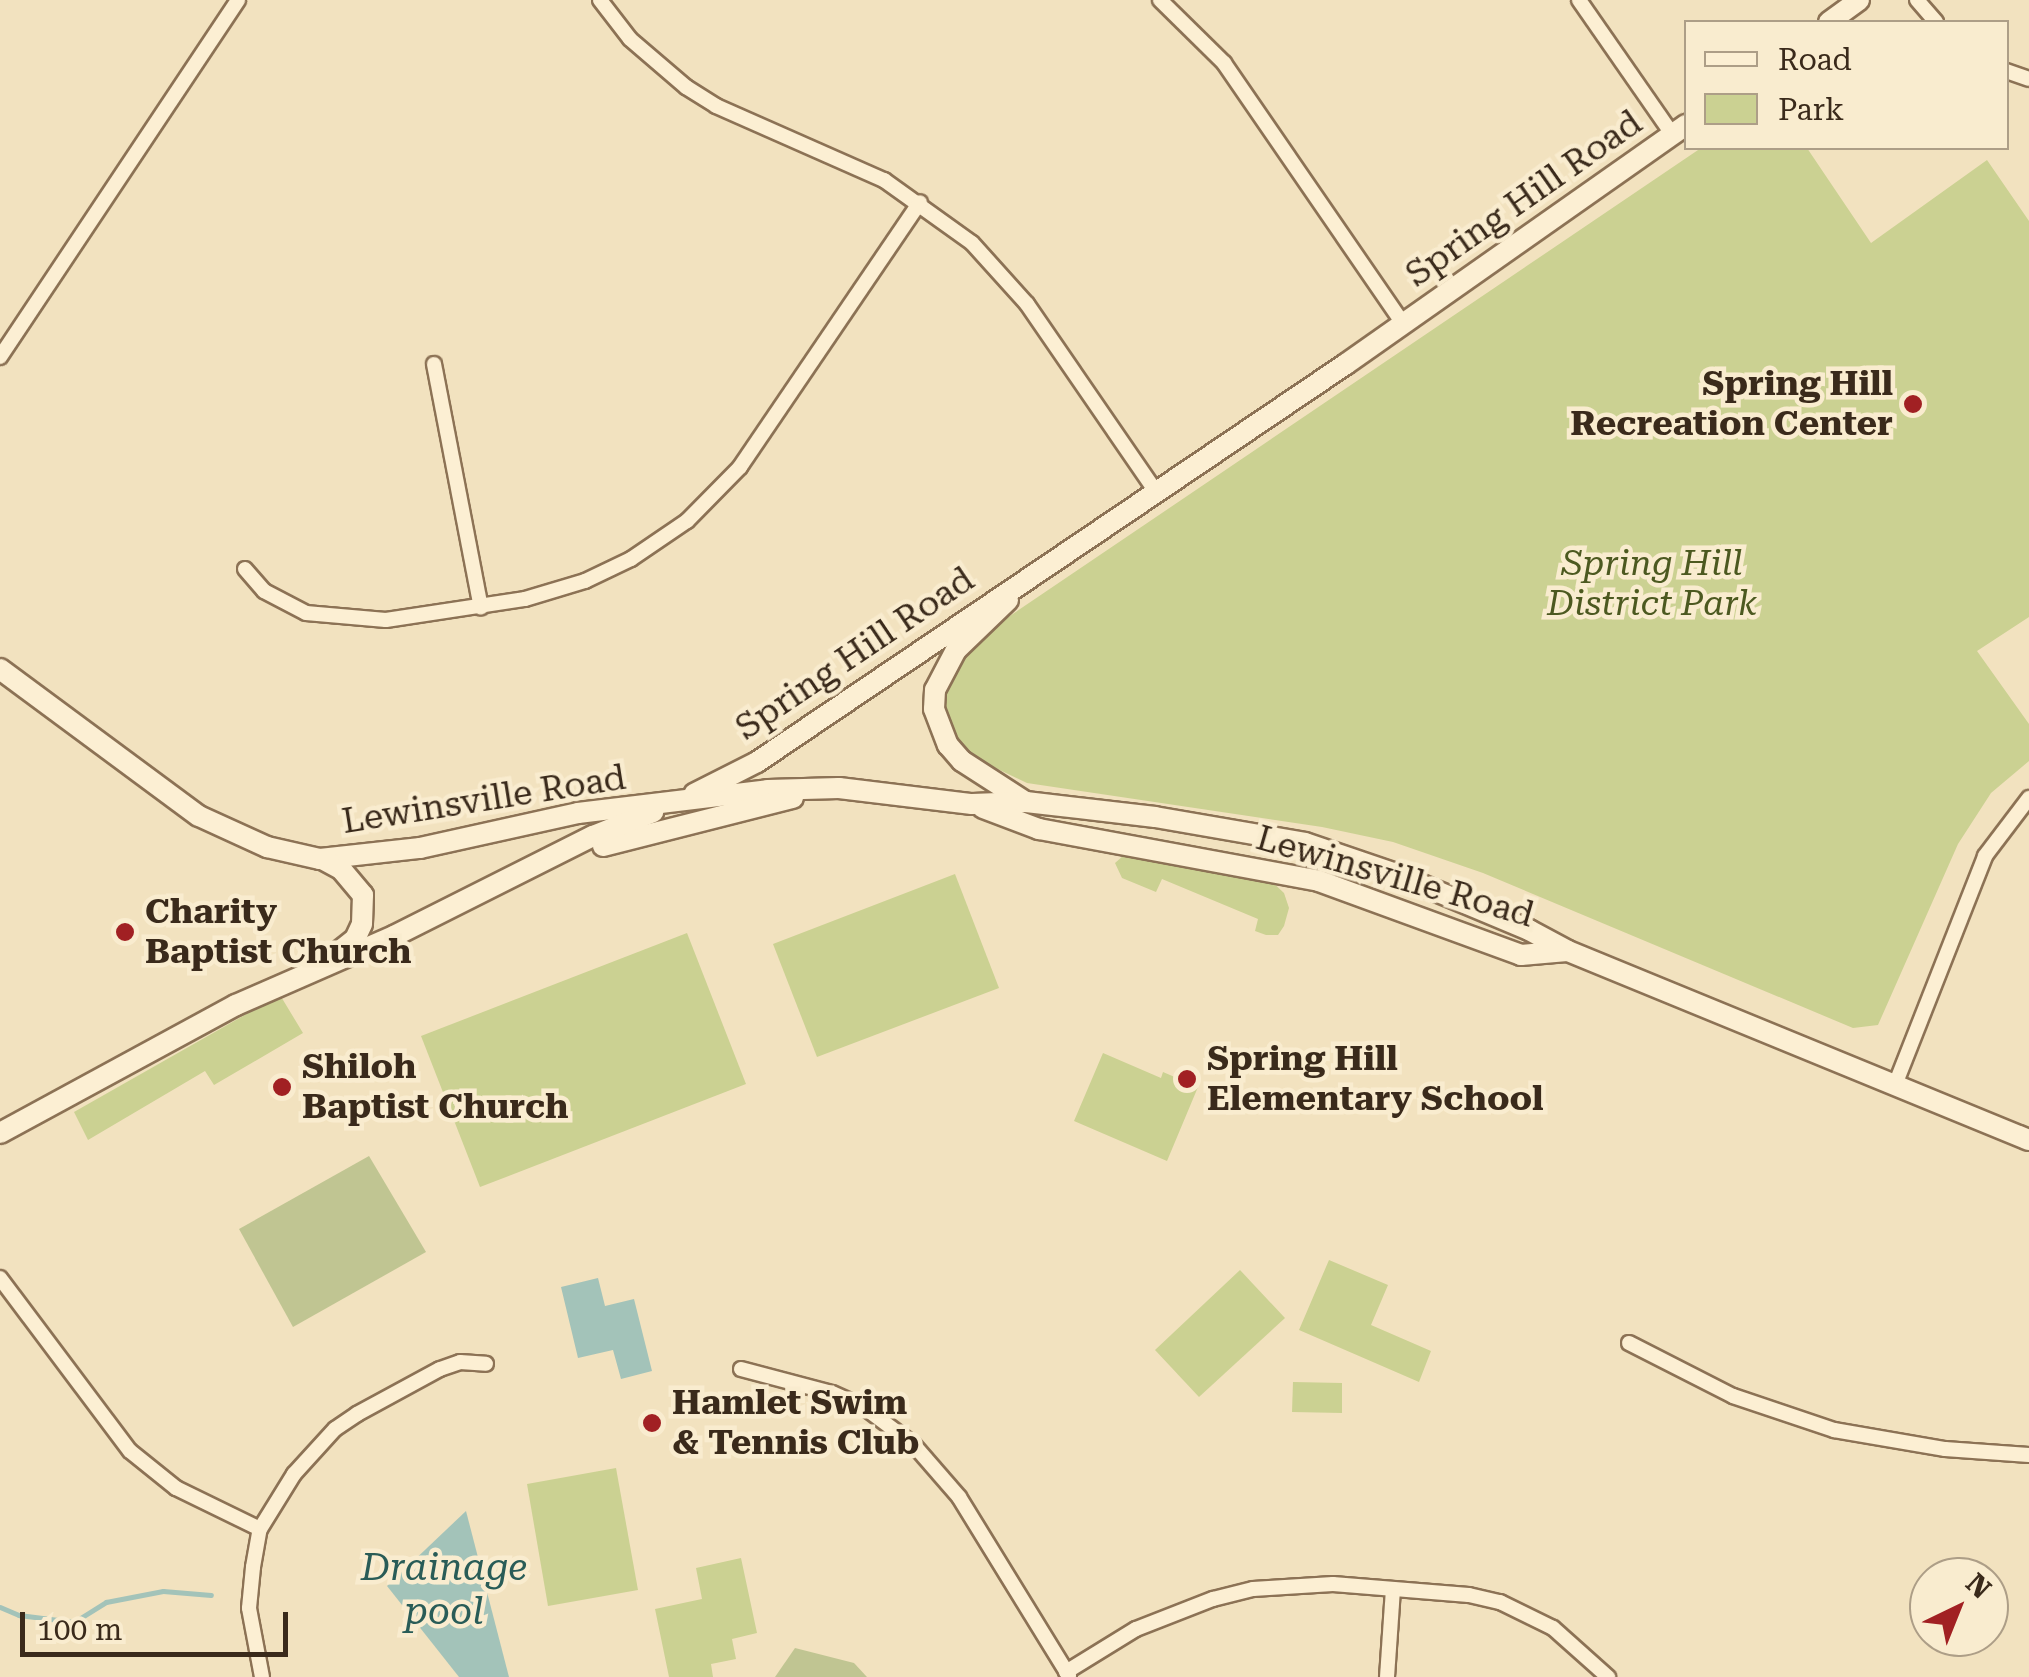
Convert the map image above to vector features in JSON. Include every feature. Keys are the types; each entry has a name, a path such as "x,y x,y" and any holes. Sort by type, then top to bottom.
{"main road":[{"path":"1832,20 1859,0"},
{"name":"Spring Hill Road","path":"0,1132 236,1006 394,936 594,836 678,802 758,762 1680,130"},
{"path":"1026,802 962,762 948,744 934,709 935,690 956,650 982,629 1028,576"},
{"name":"Lewinsville Road","path":"0,670 199,816 267,847 320,859 420,848 550,818 768,790 839,788 972,804 1026,802 1156,817 1304,843 1529,930 1568,951 2029,1140"},
{"path":"516,876 628,838 839,788"},
{"name":"Lewinsville Road","path":"972,804 1039,829 1319,882 1520,955 1568,951"},
{"path":"1108,842 1126,824 1156,817"},
{"path":"314,969 355,938 365,910 356,882 320,859"},
{"path":"1319,882 1356,860"}],"street":[{"path":"0,357 238,0"},
{"path":"600,0 630,39 686,87 716,106 884,180 972,242 1001,272 1156,492"},
{"path":"1160,0 1224,63 1403,323"},
{"path":"1579,0 1680,130"},
{"path":"1917,0 1934,20"},
{"path":"244,568 264,591 285,604 330,618 386,620 481,607 585,581 631,559 715,495 757,446 920,202"},
{"path":"434,364 481,607"},
{"path":"1894,1085 1985,856 2029,798"},
{"path":"0,1278 130,1451 176,1488 260,1529"},
{"path":"1628,1343 1733,1396 1834,1430 1945,1449 2029,1454"},
{"path":"262,1677 250,1608 260,1529 294,1474 335,1430 440,1369 460,1362 486,1364"},
{"path":"741,1369 832,1393 866,1408 913,1444 959,1497 1068,1674 1136,1630 1212,1599 1294,1585 1469,1595 1528,1613 1576,1646 1608,1677"},
{"path":"1387,1677 1394,1589"}],"green space":[{"name":"Spring Hill District Park","path":"1698,150 1808,150 1871,243 1987,160 2029,221 2029,617 1977,651 2029,724 2029,761 1991,793 1958,844 1878,1025 1853,1028 1483,873 1393,842 1322,827 1027,783 962,752 943,714 944,684 970,643"},
{"path":"1123,856 1268,878 1284,893 1289,908 1284,926 1278,935 1266,935 1255,931 1258,919 1162,879 1156,892 1122,878 1115,863"},
{"path":"955,874 999,988 817,1057 773,944"},
{"path":"687,933 746,1084 480,1187 421,1036"},
{"path":"280,995 303,1033 214,1085 205,1071 88,1140 74,1112"},
{"path":"1103,1053 1161,1078 1163,1072 1198,1087 1167,1161 1074,1121"},
{"path":"369,1156 426,1252 293,1327 239,1229"},
{"path":"1329,1260 1388,1285 1371,1325 1431,1351 1419,1382 1299,1330"},
{"path":"1240,1270 1285,1318 1199,1397 1155,1350"},
{"path":"1293,1382 1342,1383 1342,1413 1292,1412"},
{"path":"616,1468 638,1590 548,1606 527,1484"},
{"path":"741,1558 757,1633 732,1639 736,1659 711,1664 713,1677 669,1677 655,1609 702,1599 696,1568"},
{"path":"795,1648 854,1663 867,1677 775,1677"}],"water":[{"path":"598,1278 605,1306 634,1299 652,1371 621,1379 613,1350 578,1358 561,1287"},
{"name":"Drainage pool","path":"466,1511 509,1677 459,1677 387,1586"}],"waterway":[{"path":"0,1607 19,1615 74,1622 106,1602 163,1591 211,1595"}],"place":[{"name":"Spring Hill Recreation Center","path":"1913,404"},
{"name":"Charity Baptist Church","path":"125,932"},
{"name":"Spring Hill Elementary School","path":"1187,1079"},
{"name":"Shiloh Baptist Church","path":"282,1087"},
{"name":"Hamlet Swim & Tennis Club","path":"652,1423"}]}
